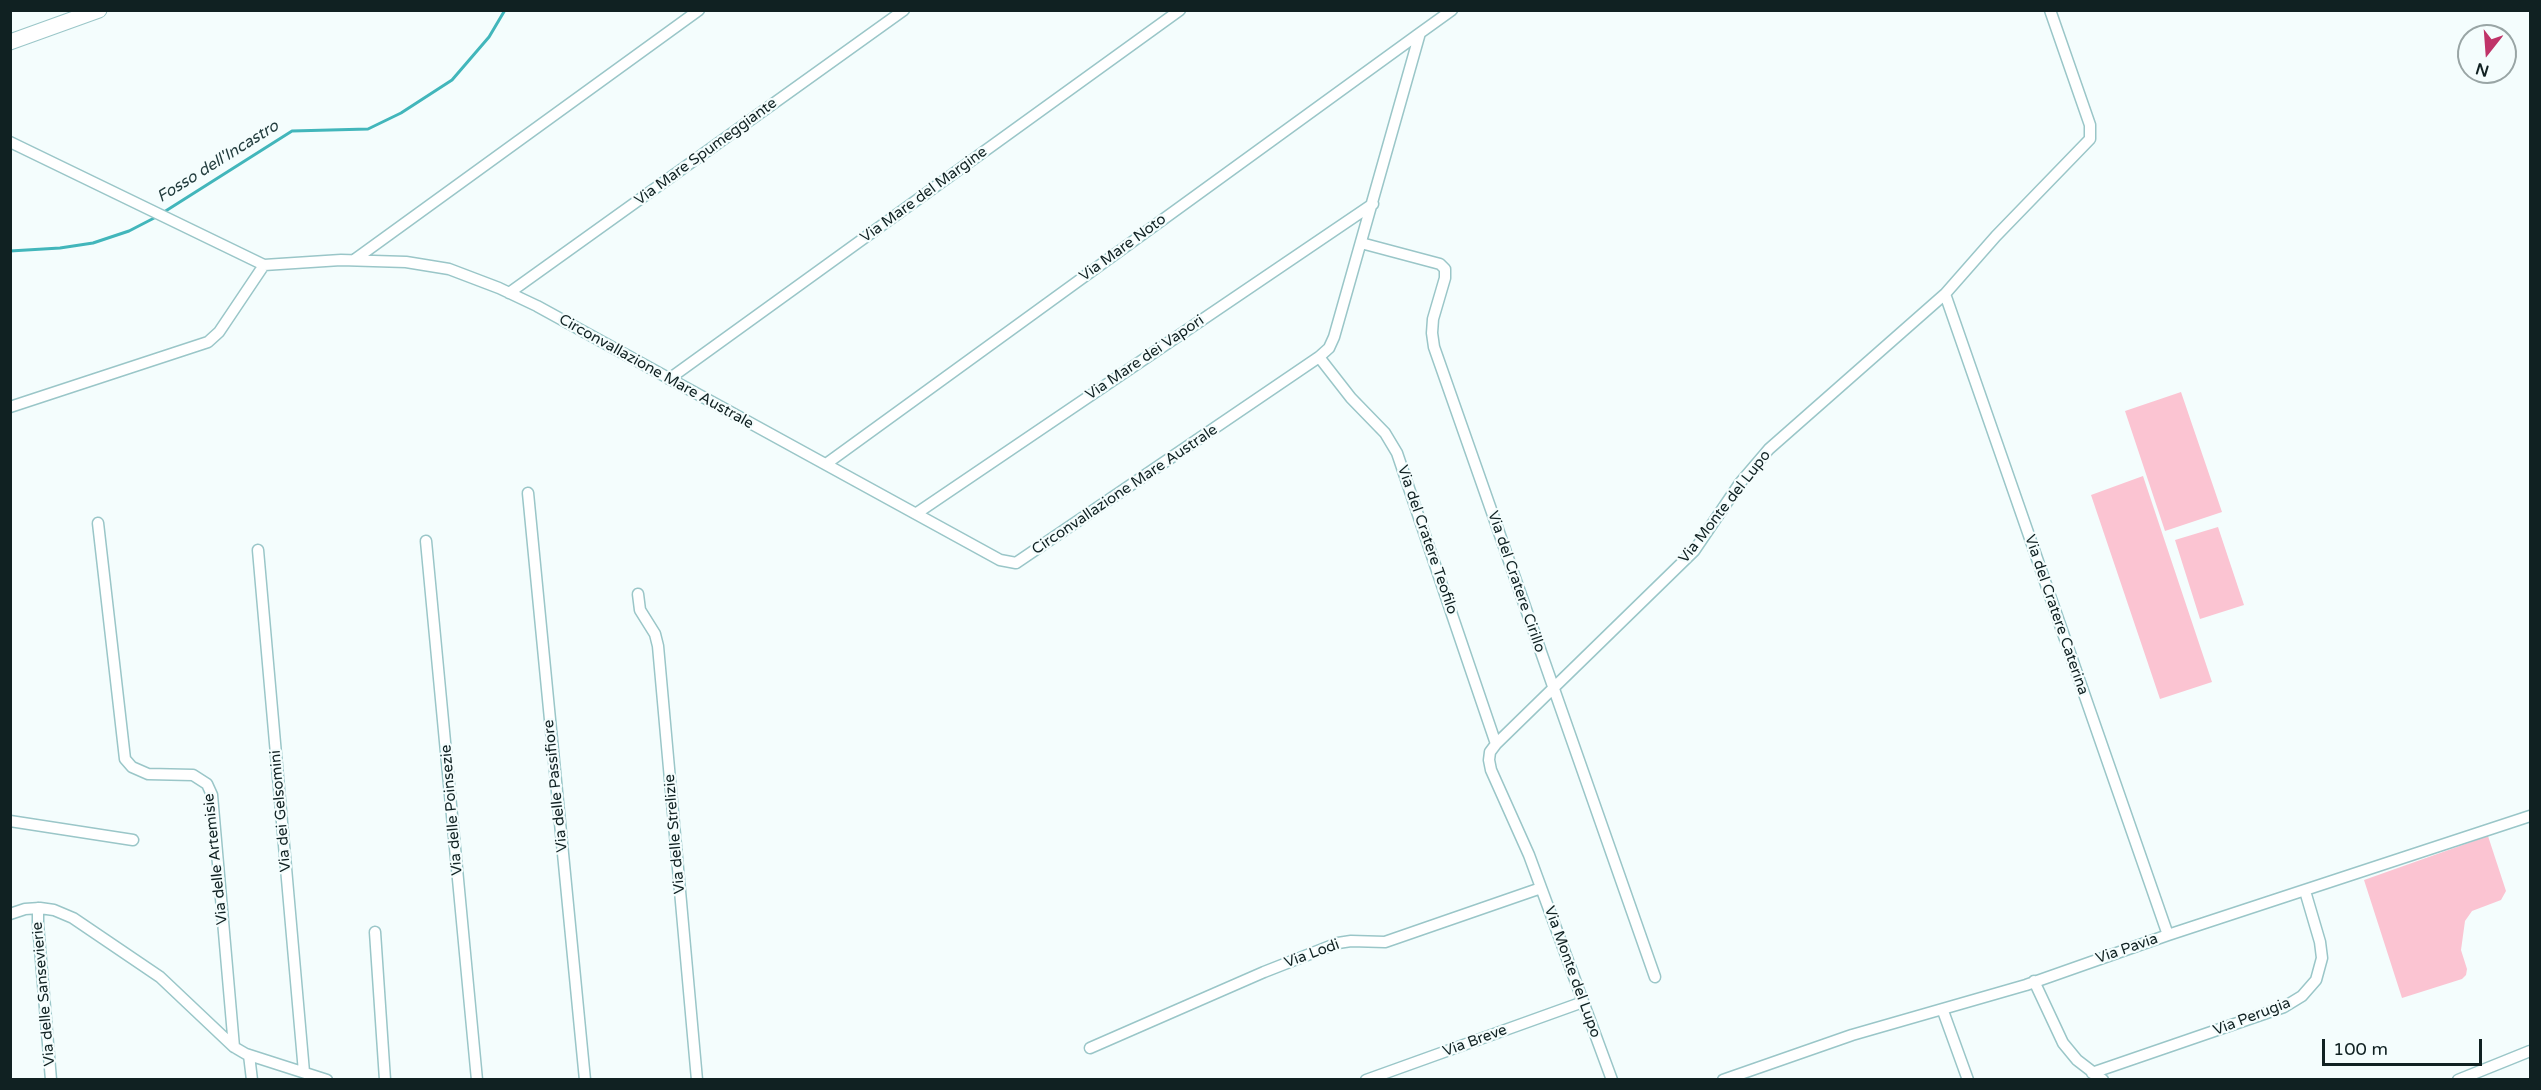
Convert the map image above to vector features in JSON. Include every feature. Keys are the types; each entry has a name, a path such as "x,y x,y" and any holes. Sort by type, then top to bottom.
{"main road":[{"path":"10,42 99,10"}],"street":[{"path":"354,260 699,10"},
{"name":"Via Mare Spumeggiante","path":"509,293 904,10"},
{"name":"Via Mare del Margine","path":"669,379 1180,10"},
{"path":"1420,33 1452,10"},
{"name":"Via Monte del Lupo","path":"1612,1080 1525,846 1490,766 1489,756 1496,744 1694,551 1740,483 1763,455 1945,294 1995,236 2090,139 2090,125 2050,10"},
{"name":"Circonvallazione Mare Australe","path":"264,265 354,260 406,262 431,265 468,276 509,293 1003,561 1020,562 1319,357 1333,340 1420,33"},
{"name":"Via Mare Noto","path":"826,464 1420,33"},
{"path":"10,142 264,265 219,332 208,342 10,407"},
{"name":"Via Mare dei Vapori","path":"917,513 1372,204"},
{"name":"Via del Cratere Cirillo","path":"1361,243 1440,264 1445,269 1445,278 1432,326 1434,347 1552,689 1655,977"},
{"name":"Via del Cratere Caterina","path":"1945,294 2168,935"},
{"name":"Via del Cratere Teofilo","path":"1319,357 1351,398 1385,434 1395,449 1496,744"},
{"name":"Via delle Passifiore","path":"528,493 585,1080"},
{"name":"Via delle Artemisie","path":"98,523 125,759 132,767 148,774 193,775 207,784 212,795 234,1047"},
{"name":"Via delle Poinsezie","path":"426,541 477,1080"},
{"name":"Via dei Gelsomini","path":"258,549 304,1072"},
{"name":"Via delle Strelizie","path":"638,594 642,614 655,634 658,646 696,1080"},
{"name":"Via Pavia","path":"1724,1080 1852,1035 1943,1011 2530,816"},
{"path":"10,821 133,840"},
{"name":"Via Lodi","path":"1090,1048 1264,972 1338,943 1388,941 1541,888"},
{"name":"Via Perugia","path":"2092,1073 2284,1007 2302,996 2316,980 2322,958 2319,935 2305,891"},
{"path":"10,914 38,908 54,910 74,918 144,964 184,998 234,1047 249,1055 327,1080"},
{"name":"Via delle Sansevierie","path":"38,908 51,1080"},
{"path":"375,932 385,1080"},
{"path":"2034,981 2058,1034 2077,1060 2103,1080"},
{"name":"Via Breve","path":"1366,1080 1583,1002"},
{"path":"1943,1011 1968,1080"},
{"path":"2458,1080 2530,1051"},
{"path":"249,1055 252,1080"}],"shaded area":[{"path":"2181,392 2222,512 2165,531 2125,411"},
{"path":"2143,476 2212,682 2160,699 2091,495"},
{"path":"2218,527 2244,605 2200,619 2175,540"},
{"path":"2488,836 2506,891 2501,900 2472,911 2465,921 2461,950 2467,969 2466,975 2462,979 2402,998 2364,880"}],"waterway":[{"name":"Fosso dell'Incastro","path":"164,212 292,131 368,129 401,113 452,80 489,37 505,10"},
{"name":"Fosso dell'Incastro","path":"10,251 60,248 93,243 129,231 158,216"}]}
